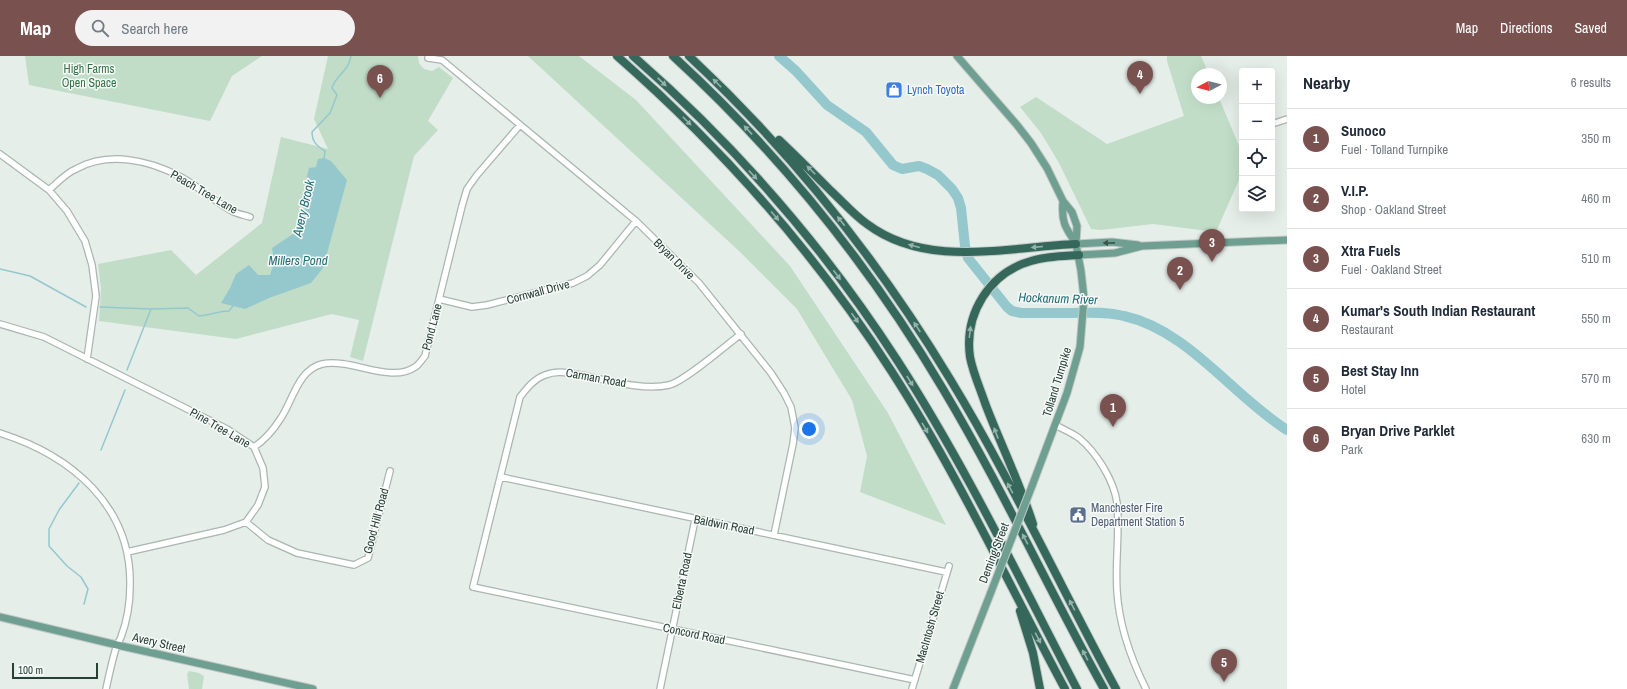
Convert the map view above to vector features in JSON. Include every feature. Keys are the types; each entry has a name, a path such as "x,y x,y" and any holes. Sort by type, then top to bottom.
{"highway":[{"path":"617,56 680,114 730,164 786,228 834,290 875,347 921,420 960,489 1065,689"},
{"path":"633,56 680,98 757,178 815,246 864,311 896,359 942,434 1077,689"},
{"path":"674,56 727,107 788,174 848,247 892,310 934,373 960,417 1104,689"},
{"path":"690,56 779,148 824,200 864,251 904,307 961,398 1116,689"},
{"path":"737,103 804,163 867,225 906,244 924,249 952,252 1076,244"},
{"path":"1041,547 1027,503 1001,444 972,365 969,346 971,327 975,312 984,295 998,278 1014,268 1031,261 1079,255"},
{"path":"1013,591 1033,654 1040,689"}],"main road":[{"name":"Tolland Turnpike","path":"957,56 1028,138 1047,168 1063,201 1072,212 1076,226 1076,244 1079,255 1084,298 1082,327 1076,365 1055,425"},
{"name":"Tolland Turnpike","path":"1063,201 1062,216 1066,230 1076,244"},
{"path":"1076,244 1112,242 1142,246 1287,240"},
{"path":"1079,255 1115,252 1142,246"},
{"name":"Deming Street","path":"953,689 1055,425"},
{"name":"Avery Street","path":"0,617 313,689"}],"street":[{"name":"Bryan Drive","path":"428,58 442,60 636,221 699,283 771,373 791,407 794,428 794,444 774,535"},
{"path":"1275,123 1287,119"},
{"name":"Pond Lane","path":"254,447 263,441 281,418 300,382 310,371 321,365 335,363 353,364 389,373 404,373 416,367 425,356 467,189 477,175 520,125"},
{"path":"0,154 49,190 67,211 85,241 92,266 96,296 87,359"},
{"name":"Peach Tree Lane","path":"49,190 74,169 94,161 116,158 140,161 162,168 182,177 233,212 250,217"},
{"name":"Cornwall Drive","path":"439,299 472,307 487,306 573,283 587,276 600,265 636,221"},
{"name":"Pine Tree Lane","path":"0,324 44,337 227,429 254,447 263,468 265,487 258,505 246,522"},
{"name":"Carman Road","path":"473,587 520,397 531,383 545,375 561,372 644,387 671,385 685,377 741,334"},
{"name":"Tolland Turnpike","path":"1055,425 1078,438 1090,449 1101,463 1110,480 1117,501 1117,592 1122,624 1128,648 1146,689"},
{"path":"0,433 42,449 61,461 92,486 107,507 120,531 127,552 130,585 128,608 122,637 117,645 106,689"},
{"name":"Good Hill Road","path":"246,522 268,540 296,553 354,565 368,558 390,471"},
{"name":"Baldwin Road","path":"501,478 946,572"},
{"name":"Elberta Road","path":"660,689 695,520"},
{"path":"127,552 224,530 246,522"},
{"name":"MacIntosh Street","path":"912,689 948,566"},
{"name":"Concord Road","path":"473,587 671,630 915,680"}],"green space":[{"name":"High Farms Open Space","path":"25,56 262,56 232,76 210,121 29,85"},
{"path":"328,56 418,56 419,63 424,69 432,71 439,67 453,78 428,121 438,130 414,156 363,361 350,357 359,320 332,314 236,339 99,321 101,289 98,264 171,250 196,275 262,223 281,137 328,149 314,119"},
{"path":"528,56 579,56 636,100 790,266 888,413 946,525 860,492 867,456 852,400 797,309 740,252"},
{"path":"1167,56 1201,56 1206,68 1191,68 1191,104 1222,104 1239,146 1239,180 1216,232 1153,224 1101,230 1091,229 1059,163 1041,133 1020,107 1036,97 1107,144 1184,116 1167,61"},
{"path":"189,671 199,673 204,676 202,689 189,689 187,674"}],"water":[{"name":"Millers Pond","path":"324,158 331,161 347,180 323,268 311,283 269,298 245,309 221,303 236,274 249,265 258,275 270,275 274,263 272,248 296,232 303,218 306,201 305,184 309,168 316,167 318,159"}],"waterway":[{"name":"Avery Brook","path":"324,159 325,151 316,143 312,132 330,113 337,95 332,88 336,79 345,70 351,56"},
{"name":"Hockanum River","path":"779,56 796,71 827,105 866,132 893,165 902,169 919,166 927,169 938,175 952,189 958,198 961,208 965,246 968,258 1007,307 1012,311 1021,313 1110,313 1147,323 1169,335 1189,349 1267,416 1287,430"},
{"name":"Avery Brook","path":"0,269 30,276 86,307"},
{"name":"Avery Brook","path":"100,307 151,309 188,308 199,316 229,311 233,306"},
{"path":"127,370 151,309"},
{"path":"101,450 125,390"},
{"path":"79,483 59,510 49,529 49,546 67,566 81,577 88,589 84,604"}],"place":[{"name":"Lynch Toyota","path":"894,90"},
{"name":"Kumar's South Indian Restaurant","path":"1140,94"},
{"name":"Bryan Drive Parklet","path":"380,98"},
{"name":"Xtra Fuels","path":"1212,262"},
{"name":"V.I.P.","path":"1180,290"},
{"name":"Sunoco","path":"1113,427"},
{"name":"Manchester Fire Department Station 5","path":"1078,515"},
{"name":"Best Stay Inn","path":"1224,682"}]}
